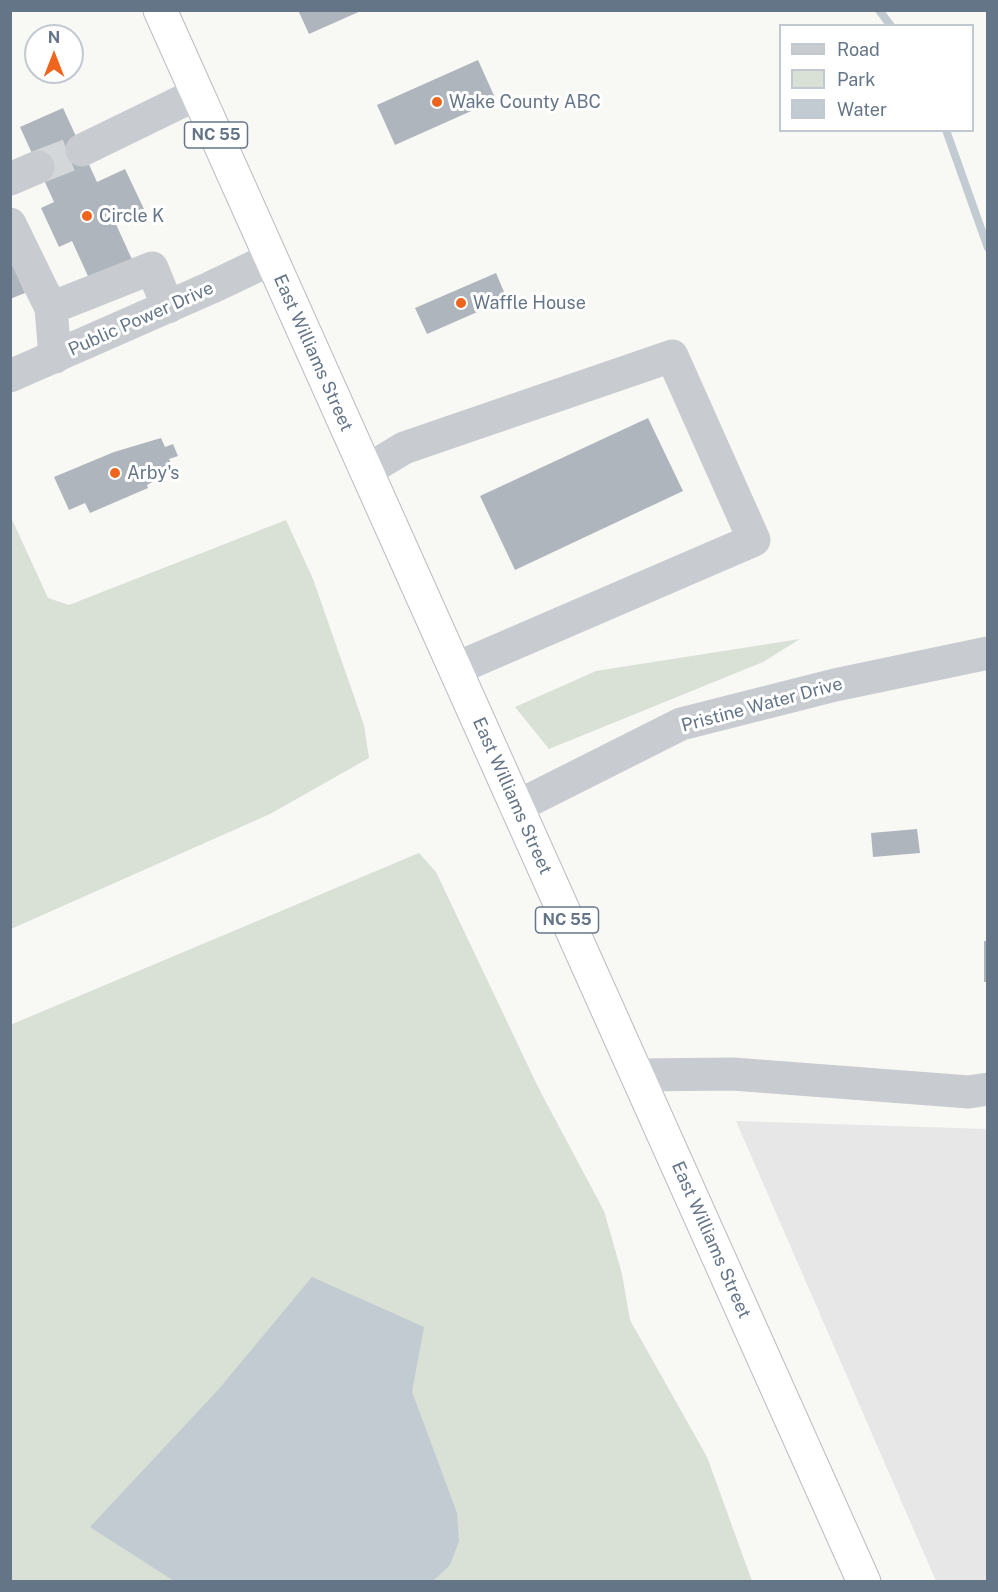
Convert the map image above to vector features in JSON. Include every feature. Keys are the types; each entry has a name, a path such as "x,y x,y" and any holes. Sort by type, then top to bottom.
{"highway":[{"name":"East Williams Street","path":"160,10 864,1581"}],"street":[{"path":"82,150 198,94"},
{"path":"10,224 51,308 55,357"},
{"name":"Public Power Drive","path":"10,376 271,259"},
{"path":"51,308 152,268 168,307"},
{"path":"366,471 404,448 672,357 754,540 455,669"},
{"name":"Pristine Water Drive","path":"516,807 681,724 835,684 987,653"},
{"path":"637,1075 733,1074 969,1092 987,1089"}],"shaded area":[{"path":"736,1121 987,1129 987,1581 936,1581"}],"green space":[{"path":"10,515 48,598 69,605 286,520 313,579 364,725 369,758 270,814 11,929"},
{"path":"800,639 763,662 549,749 515,707 596,671"},
{"path":"419,853 436,872 539,1089 604,1211 622,1274 630,1320 707,1457 752,1581 11,1581 10,1025"}],"water":[{"path":"312,1277 424,1327 412,1392 457,1513 459,1541 450,1565 433,1581 174,1581 90,1527 218,1390"}],"building":[{"path":"298,10 363,10 309,34"},
{"name":"Wake County ABC","path":"478,60 496,100 395,145 377,105"},
{"name":"Circle K","path":"63,108 97,182 125,169 144,209 115,222 135,266 92,285 72,241 59,247 41,208 54,202 20,127"},
{"path":"10,258 25,293 10,299"},
{"name":"Waffle House","path":"496,273 507,299 427,334 415,308"},
{"path":"648,418 683,491 515,570 480,496"},
{"name":"Arby's","path":"161,438 165,447 173,444 178,456 169,459 174,470 147,485 148,488 90,513 85,503 69,510 54,477 114,452"},
{"path":"917,829 920,853 873,857 871,833"},
{"path":"984,941 988,941 988,982 984,982"}],"waterway":[{"path":"879,10 890,24"},
{"path":"947,132 988,248"}],"tunnel":[{"path":"38,167 82,150"}],"place":[{"name":"Wake County ABC","path":"437,102"},
{"name":"Circle K","path":"87,216"},
{"name":"Waffle House","path":"461,303"},
{"name":"Arby's","path":"115,473"}]}
